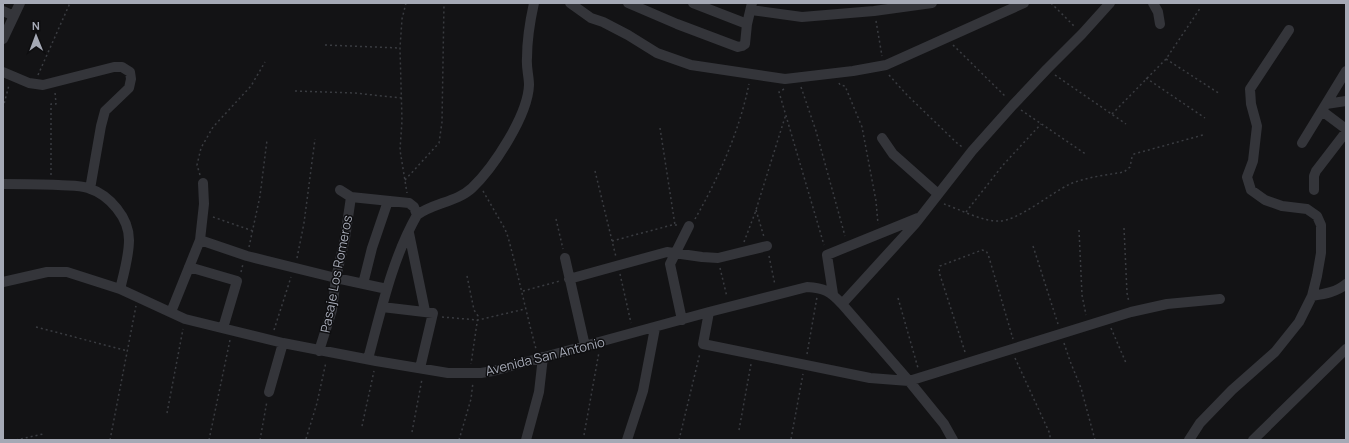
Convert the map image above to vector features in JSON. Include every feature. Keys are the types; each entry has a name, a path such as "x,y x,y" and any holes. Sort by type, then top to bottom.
{"street":[{"path":"3,39 20,3"},
{"path":"372,360 382,307 396,259 417,215 424,210 457,197 477,182 491,165 514,130 524,108 529,86 527,59 529,28 534,3"},
{"path":"570,3 591,18 603,22 628,35 656,53 691,65 785,79 835,74 882,66 1024,3"},
{"path":"628,3 677,24 738,47 745,44 747,24 752,6 802,17 874,11 932,3"},
{"path":"693,3 747,24"},
{"path":"842,304 920,217 972,151 1013,105 1110,3"},
{"path":"1153,3 1158,12 1160,24"},
{"path":"3,11 14,16"},
{"path":"1189,440 1200,423 1232,390 1275,352 1299,322 1312,296 1317,276 1321,225 1317,216 1307,209 1282,206 1265,200 1251,190 1247,177 1253,161 1257,126 1251,104 1250,89 1290,30"},
{"path":"7,74 29,83 43,85 114,67 122,67 130,72 131,79 128,88 105,111 90,188"},
{"path":"1302,143 1345,73"},
{"path":"1324,107 1346,102"},
{"path":"1324,107 1346,129"},
{"path":"1314,190 1314,176 1316,171 1346,132"},
{"path":"882,138 893,154 936,197"},
{"path":"171,312 200,240 204,214 203,183"},
{"path":"3,184 51,185 90,188 106,198 120,213 129,234 129,248 120,288"},
{"path":"340,190 351,197 409,203 414,207 417,215"},
{"name":"Pasaje Los Romeros","path":"324,352 351,197"},
{"path":"363,284 372,248 388,202"},
{"path":"920,217 827,255 833,294 944,424 953,440"},
{"path":"682,320 670,264 689,226"},
{"path":"409,233 430,314 422,368"},
{"path":"200,240 247,256 387,289"},
{"path":"569,279 667,252 718,258 767,246"},
{"path":"565,258 585,346"},
{"path":"189,267 237,281 228,330"},
{"name":"Avenida San Antonio","path":"3,282 47,272 67,272 120,288 185,319 228,330 324,352 448,373 472,374 493,371 807,287 819,288 833,294"},
{"path":"1312,296 1331,292 1346,284"},
{"path":"710,312 703,344 870,378 908,381 1131,312 1167,304 1220,299"},
{"path":"382,307 430,314"},
{"path":"627,440 643,391 655,328"},
{"path":"269,392 283,343"},
{"path":"1254,440 1346,349"},
{"path":"526,440 539,392 541,358"}],"path":[{"path":"34,84 70,3"},
{"path":"406,3 402,19 400,48 402,98 400,150 409,203"},
{"path":"405,180 439,143 442,122 444,3"},
{"path":"1051,3 1082,34"},
{"path":"1112,114 1166,59 1201,7"},
{"path":"874,11 882,66 907,95 960,145 972,151"},
{"path":"946,38 1013,105 1086,155"},
{"path":"326,45 400,48"},
{"path":"1166,59 1220,94"},
{"path":"203,183 197,165 201,148 213,127 251,86 265,62"},
{"path":"1047,69 1126,124"},
{"path":"3,108 7,74"},
{"path":"612,241 672,225 689,226 693,224 710,193 725,160 743,110 750,83 752,83 753,74"},
{"path":"835,74 840,85 845,86 862,127 876,201 879,234"},
{"path":"1146,78 1205,118"},
{"path":"785,79 784,89 780,92 827,255"},
{"path":"51,185 51,104 56,104 54,82"},
{"path":"795,88 801,87 816,130 848,246"},
{"path":"784,89 790,89"},
{"path":"295,91 354,93 402,98"},
{"path":"740,253 755,213 786,114"},
{"path":"966,212 1003,165 1041,124"},
{"path":"660,128 675,225"},
{"path":"936,197 966,212 997,222 1004,221 1015,217 1069,185 1079,181 1124,172 1130,167 1134,154 1203,135"},
{"path":"270,340 294,267 304,223 315,139"},
{"path":"237,281 247,256 253,231 260,196 267,140"},
{"path":"595,171 634,333"},
{"path":"477,182 505,229 522,291 525,309 541,358"},
{"path":"204,214 253,231"},
{"path":"556,219 565,258"},
{"path":"1124,228 1127,293 1131,312"},
{"path":"1079,230 1082,295 1088,325"},
{"path":"968,362 940,272 940,266 982,250 986,251 988,254 1013,348 1050,434 1050,440"},
{"path":"718,258 729,307"},
{"path":"459,440 471,399 472,374 478,320 478,316 474,310 467,276"},
{"path":"522,291 569,279"},
{"path":"110,440 138,297"},
{"path":"898,298 920,377"},
{"path":"430,314 478,320 525,309"},
{"path":"166,413 185,319"},
{"path":"1107,319 1126,363"},
{"path":"36,327 128,351"},
{"path":"209,440 228,330"},
{"path":"584,435 601,342"},
{"path":"678,440 703,344"},
{"path":"306,439 317,403 324,352"},
{"path":"739,430 752,354"},
{"path":"362,426 372,360"},
{"path":"412,432 422,368"},
{"path":"260,440 269,392"},
{"path":"16,440 43,434"}]}
